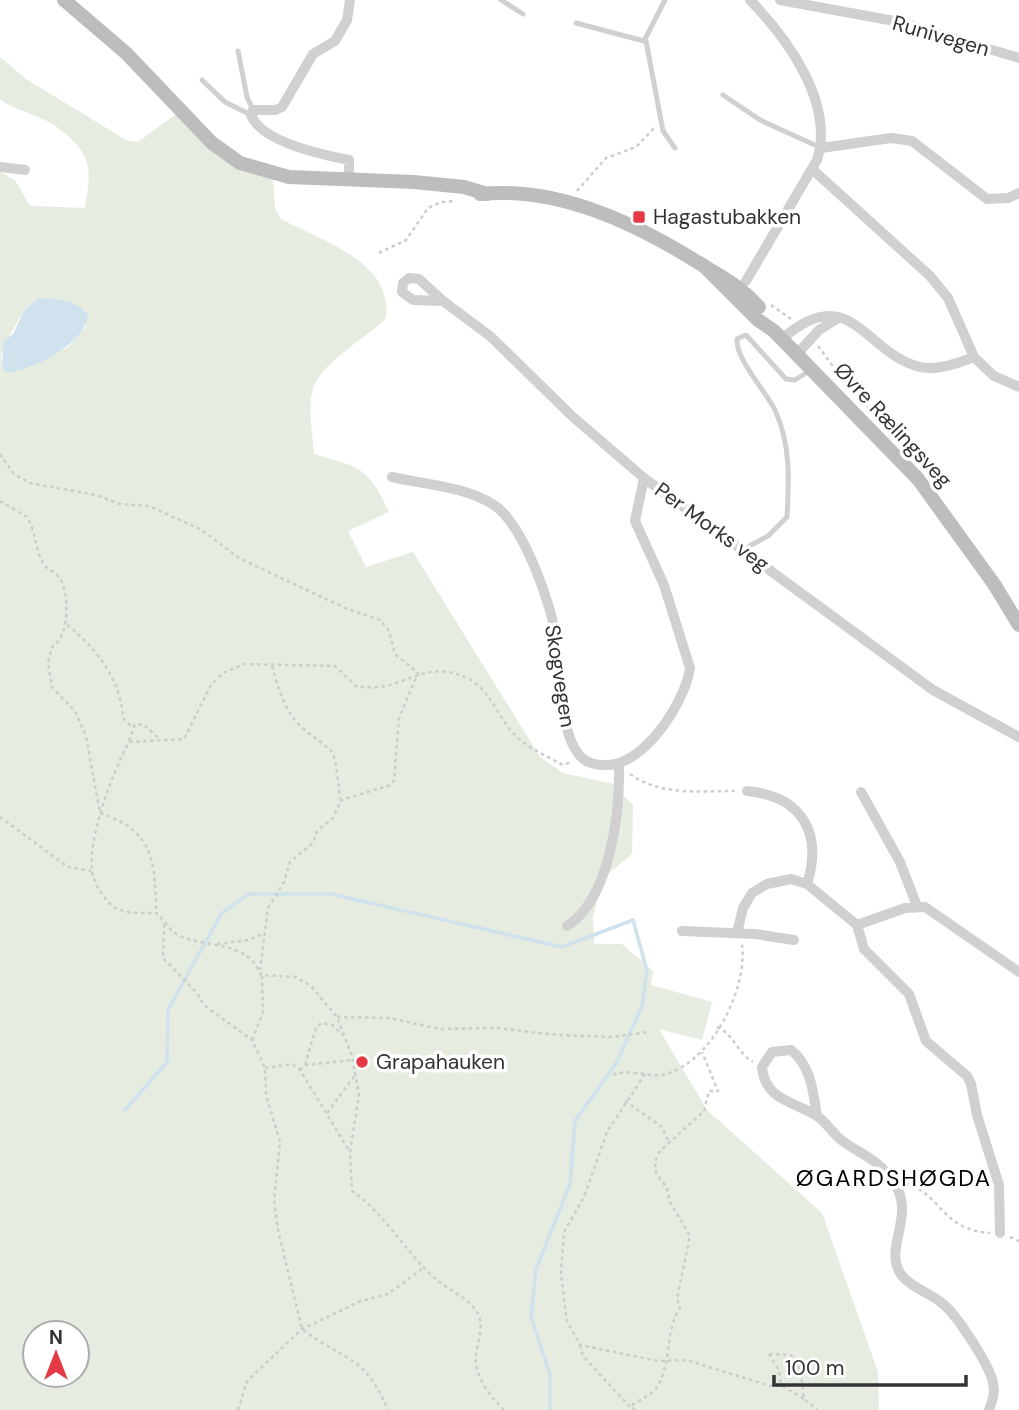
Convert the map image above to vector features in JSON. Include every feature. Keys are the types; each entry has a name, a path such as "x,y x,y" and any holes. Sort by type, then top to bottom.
{"main road":[{"name":"Øvre Rælingsveg","path":"64,0 109,37 203,135 229,156 251,168 276,176 393,183 413,190 464,196 487,194 540,198 585,206 644,233 702,265 758,320 778,335 918,479 994,584 1019,625"}],"street":[{"path":"349,180 349,160 323,155 271,135 258,127 252,112 282,107 313,54 334,41 347,20 350,0"},
{"path":"747,281 812,169 821,148 808,78 791,48 750,0"},
{"name":"Runivegen","path":"779,0 900,22 1019,58"},
{"path":"821,148 879,139 912,141 987,199 1008,198 1019,193"},
{"path":"0,167 25,170"},
{"path":"812,169 930,276 948,298 974,357 994,376 1019,387"},
{"name":"Per Morks veg","path":"443,301 490,336 573,417 644,478 933,690 1019,737"},
{"path":"778,335 813,319 838,318 858,325 895,355 921,368 954,364 974,357"},
{"path":"797,354 819,330 838,318"},
{"name":"Skogvegen","path":"392,477 470,496 495,506 517,532 548,609 556,638 556,673 570,740 582,758"},
{"path":"582,758 596,765 619,766 636,756 655,737 676,705 688,679 690,668 664,585 635,521 644,478"},
{"name":"Per Morks veg","path":"1000,727 1019,727"},
{"path":"567,926 589,907 605,868 619,793 619,766"},
{"path":"747,791 776,797 793,810 811,831 814,861 807,884"},
{"path":"861,792 900,862 917,906"},
{"path":"737,933 743,908 752,893 777,881 791,879 807,884 858,925 864,949 909,994 926,1041 967,1076 971,1084 977,1115 999,1185 1000,1233"},
{"path":"858,925 917,906 934,913 969,940 1019,972"},
{"path":"682,931 737,933 794,940"},
{"path":"817,1116 812,1085 800,1058 790,1050 772,1052 762,1067 768,1089 791,1106 817,1116 840,1139 881,1166 899,1188 904,1212 897,1251 898,1268 906,1279 951,1311 993,1380 994,1395 989,1410"}],"lane":[{"path":"501,0 523,14"},
{"path":"665,0 646,41 652,59 655,99 666,136 675,148"},
{"path":"576,23 646,41"},
{"path":"238,51 252,112"},
{"path":"202,80 225,102 252,112"},
{"path":"723,96 760,120 821,148"},
{"path":"743,550 768,536 787,517 790,472 785,441 774,410 741,355 737,339 746,335 754,340 786,379 799,379 812,369"}],"path":[{"path":"577,191 606,159 636,147 661,121"},
{"path":"379,253 406,240 428,208 455,201"},
{"path":"0,454 13,474 30,483 96,495 120,504 149,506 202,530 239,558 345,608 380,620 389,631 395,654 418,673"},
{"path":"0,468 8,466"},
{"path":"0,501 18,510 32,525 42,562 59,577 65,590 67,625 51,651 48,663 52,687 75,711 86,736 100,813"},
{"path":"67,625 91,643 108,669 123,705 124,718 132,727"},
{"path":"129,742 184,739 211,685 223,673 244,664 335,666 357,687 384,687 418,673 447,672 478,685 492,698 509,729 527,745 563,765 582,758"},
{"path":"260,971 268,908 284,882 290,862 313,843 317,831 333,818 341,800 334,769 336,760 332,752 296,721 285,703 272,666"},
{"path":"341,800 391,785 394,780 395,737 399,718 418,673"},
{"path":"156,913 134,913 114,907 99,890 92,871 100,813 129,742 132,727 135,724 144,725 160,739"},
{"path":"619,766 656,788 747,791"},
{"path":"100,813 133,827 143,841 157,880 156,913 164,924 178,935 198,943 214,944 249,940 265,933"},
{"path":"0,817 68,867 92,871"},
{"path":"164,924 163,958 213,1013 252,1040 265,1068 266,1095 280,1143 274,1200 278,1230 302,1329 355,1360 369,1372 388,1410"},
{"path":"613,1074 624,1070 662,1075 697,1058 717,1027 730,1013 743,969 742,942 737,933"},
{"path":"214,944 242,951 256,962 260,971 263,1013 252,1040"},
{"path":"261,975 295,977 311,986 337,1017 353,1060 359,1095 351,1152 352,1191 367,1201 423,1268 479,1315 480,1330 475,1358 494,1401 504,1410"},
{"path":"337,1017 389,1018 440,1029 497,1028 558,1035 611,1037 648,1032"},
{"path":"300,1070 305,1065 316,1028 321,1023 332,1025 345,1037"},
{"path":"717,1027 732,1038 744,1057 762,1067"},
{"path":"631,1406 656,1389 668,1359 669,1331 680,1308 677,1300 690,1236 670,1202 667,1188 656,1173 655,1161 704,1111 709,1091 718,1091 702,1052"},
{"path":"305,1065 353,1060"},
{"path":"265,1068 292,1064 300,1070 351,1152"},
{"path":"327,1114 355,1074"},
{"path":"631,1406 633,1410 583,1356 567,1321 561,1273 564,1232 584,1197 607,1132 645,1074"},
{"path":"625,1101 662,1127 670,1143"},
{"path":"893,1179 916,1186 961,1228 1000,1233 1019,1241"},
{"path":"238,1410 247,1381 302,1329 360,1301 388,1294 423,1268"},
{"path":"580,1345 657,1361 686,1360 771,1386 781,1385 817,1410"},
{"path":"781,1385 776,1363 769,1354 791,1355 796,1360 802,1373 804,1399"},
{"path":"631,1406 635,1410"}],"shaded area":[{"path":"0,57 26,79 126,140 138,142 183,109 196,128 273,179 275,209 281,219 345,251 372,273 381,287 386,303 385,318 328,366 315,384 311,400 314,454 352,466 368,477 389,512 348,531 366,567 413,552 540,757 563,773 613,784 633,805 632,854 603,878 593,917 594,944 622,944 653,971 651,985 712,1002 702,1040 659,1029 707,1110 822,1213 878,1372 879,1410 0,1410 0,172 15,180 30,206 85,208 89,174 85,156 68,136 47,121 14,108 0,99","holes":["39,298 64,301 86,311 86,327 68,347 31,367 2,368 1,353 25,309"]}],"water":[{"path":"39,298 66,301 78,306 88,315 85,325 68,345 56,354 29,367 6,372 2,368 3,341 13,334 25,309"}],"waterway":[{"path":"125,1110 167,1062 168,1010 221,914 249,894 331,894 562,947 633,920 647,971 642,1006 617,1062 575,1121 570,1184 536,1269 531,1317 550,1375 550,1410"}],"place":[{"name":"Hagastubakken","path":"639,217"},
{"name":"Grapahauken","path":"362,1062"}],"district":[{"name":"ØGARDSHØGDA","path":"894,1178"}]}
